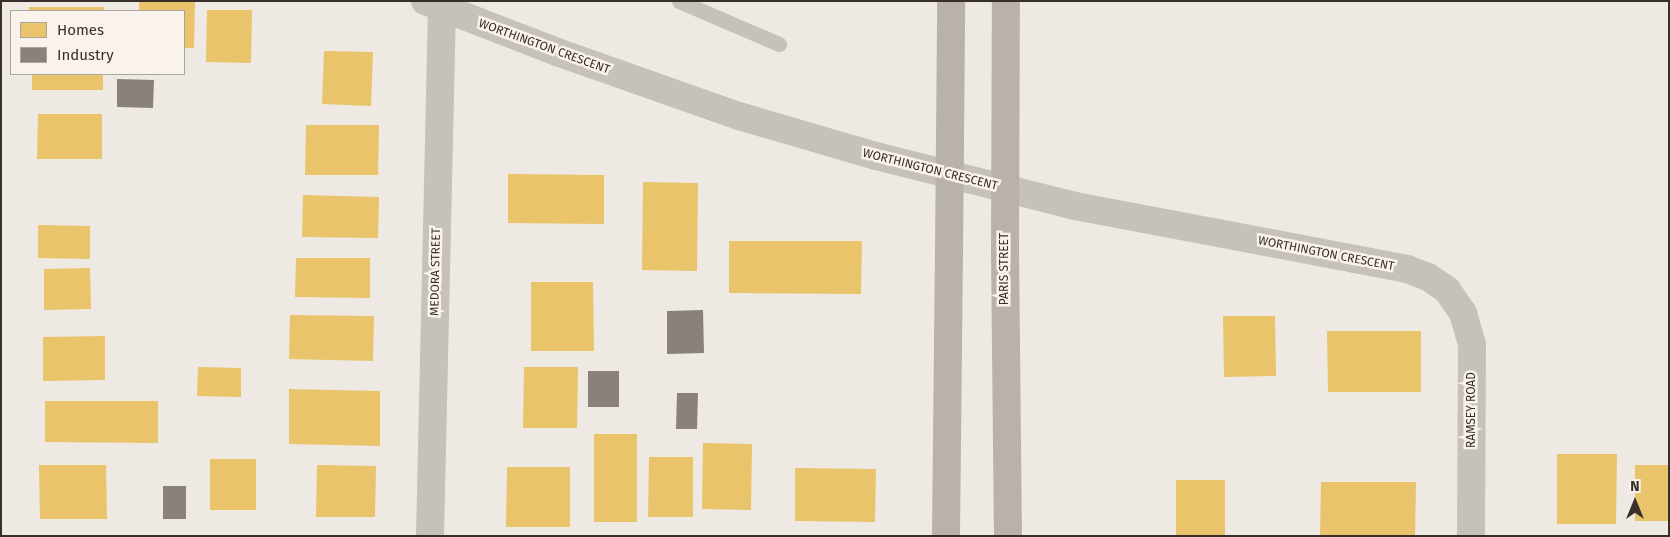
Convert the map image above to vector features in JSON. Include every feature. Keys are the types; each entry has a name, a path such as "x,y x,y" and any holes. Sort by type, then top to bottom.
{"main road":[{"path":"946,536 951,1"},
{"name":"PARIS STREET","path":"1006,1 1005,252 1008,536"}],"street":[{"name":"WORTHINGTON CRESCENT","path":"433,5 557,52 739,116 876,156 1084,208 1407,270 1428,277 1447,290"},
{"name":"MEDORA STREET","path":"430,536 433,5"},
{"name":"RAMSEY ROAD","path":"1447,290 1463,313 1472,344 1471,536"}],"lane":[{"path":"679,1 779,44"}],"building: Homes":[{"path":"139,1 195,1 194,48 185,48 185,10 139,10"},
{"path":"29,7 104,7 104,10 29,10"},
{"path":"207,10 252,10 251,63 206,62"},
{"path":"324,51 373,52 371,106 322,104"},
{"path":"32,75 103,75 103,90 32,90"},
{"path":"38,114 102,114 102,159 37,159"},
{"path":"306,125 379,125 378,175 305,175"},
{"path":"508,174 604,175 604,224 508,223"},
{"path":"643,182 698,183 697,271 642,270"},
{"path":"303,195 379,197 378,238 302,237"},
{"path":"38,225 90,226 90,259 38,258"},
{"path":"729,241 862,241 861,294 729,293"},
{"path":"296,258 370,258 370,298 295,297"},
{"path":"90,268 91,309 44,310 44,269"},
{"path":"531,282 593,282 594,351 531,351"},
{"path":"290,315 374,316 373,361 289,359"},
{"path":"1223,316 1275,316 1276,376 1224,377"},
{"path":"1327,331 1421,331 1421,392 1328,392"},
{"path":"105,336 105,380 43,381 43,337"},
{"path":"198,367 241,368 241,397 197,396"},
{"path":"524,367 578,367 577,428 523,428"},
{"path":"289,389 380,391 380,446 289,444"},
{"path":"45,401 158,401 158,443 45,442"},
{"path":"594,434 637,434 637,522 594,522"},
{"path":"703,443 752,444 751,510 702,509"},
{"path":"1557,454 1617,454 1616,524 1557,524"},
{"path":"649,457 693,457 693,517 648,517"},
{"path":"210,459 256,459 256,510 210,510"},
{"path":"39,465 106,465 107,519 40,519"},
{"path":"317,465 376,466 375,517 316,517"},
{"path":"1635,465 1669,465 1669,521 1635,521"},
{"path":"507,467 570,467 570,527 506,527"},
{"path":"795,468 876,469 875,522 795,521"},
{"path":"1176,480 1225,480 1225,535 1176,535"},
{"path":"1321,482 1416,482 1415,536 1320,536"}],"building: Industry":[{"path":"117,79 154,80 153,108 117,107"},
{"path":"703,310 704,353 667,354 667,311"},
{"path":"588,371 619,371 619,407 588,407"},
{"path":"677,393 698,393 697,429 676,429"},
{"path":"163,486 186,486 186,519 163,519"}]}
